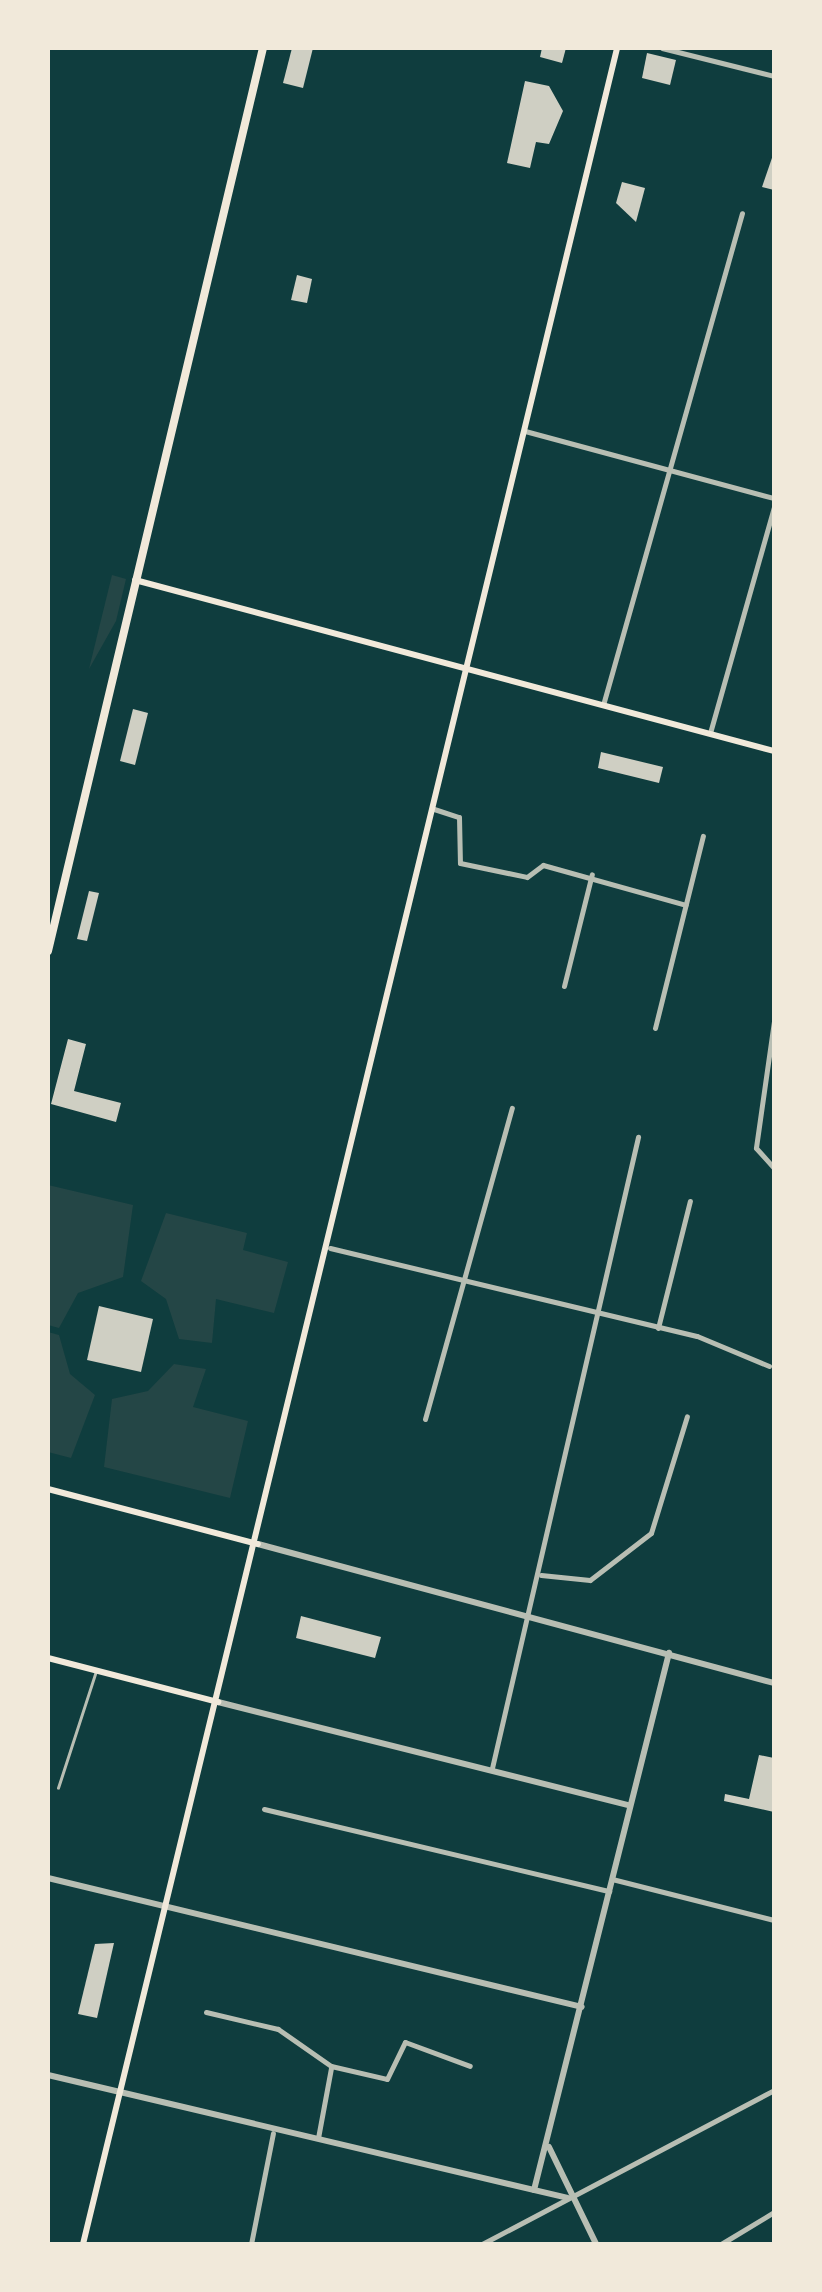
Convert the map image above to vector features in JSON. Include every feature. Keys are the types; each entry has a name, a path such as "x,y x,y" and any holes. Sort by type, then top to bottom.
{"main road":[{"path":"48,951 263,48"},
{"path":"82,2244 330,1248 616,48"},
{"path":"136,580 774,750"},
{"path":"48,1489 258,1544"},
{"path":"48,1658 218,1702"}],"street":[{"path":"662,48 774,76"},
{"path":"603,705 742,214"},
{"path":"525,432 774,498"},
{"path":"710,734 774,508"},
{"path":"434,809 459,817 460,863 527,877 543,865 592,874 686,905"},
{"path":"655,1028 703,836"},
{"path":"564,986 592,874"},
{"path":"774,1021 756,1148 774,1168"},
{"path":"425,1419 467,1282 512,1108"},
{"path":"492,1768 540,1575 594,1319 638,1138"},
{"path":"658,1328 690,1201"},
{"path":"330,1248 594,1319 658,1328 769,1366"},
{"path":"540,1575 590,1580 651,1534 687,1416"},
{"path":"258,1544 774,1683"},
{"path":"534,2190 669,1652"},
{"path":"218,1702 629,1805"},
{"path":"264,1809 609,1891"},
{"path":"48,1878 582,2007"},
{"path":"612,1879 774,1920"},
{"path":"206,2012 278,2029 331,2066 387,2078 405,2042 470,2066"},
{"path":"318,2138 331,2066"},
{"path":"48,2076 273,2134 318,2138 568,2198"},
{"path":"482,2244 774,2090"},
{"path":"250,2244 273,2134"},
{"path":"548,2144 568,2198 596,2244"},
{"path":"720,2244 774,2212"}],"lane":[{"path":"58,1788 96,1670"}],"shaded area":[{"path":"112,575 126,579 116,621 89,669"},
{"path":"48,1185 133,1205 123,1277 78,1293 59,1328 48,1325"},
{"path":"166,1213 247,1233 243,1250 288,1262 274,1313 216,1299 212,1343 179,1339 166,1299 141,1281"},
{"path":"48,1332 59,1335 70,1374 95,1395 71,1458 48,1452"},
{"path":"174,1364 206,1369 193,1407 248,1421 230,1498 104,1467 112,1399 148,1391"}],"building":[{"path":"292,48 313,48 303,88 283,83"},
{"path":"542,48 566,48 562,63 540,57"},
{"path":"647,53 676,60 670,85 642,78"},
{"path":"525,81 549,86 563,111 549,144 536,142 530,168 507,163"},
{"path":"774,152 774,190 762,187"},
{"path":"622,182 645,188 636,222 616,203"},
{"path":"297,275 312,279 307,303 291,300"},
{"path":"133,709 148,713 135,765 120,761"},
{"path":"601,752 663,767 659,783 598,768"},
{"path":"89,891 99,893 87,941 77,939"},
{"path":"68,1039 86,1044 74,1091 121,1103 116,1122 51,1104"},
{"path":"99,1306 153,1319 141,1372 87,1360"},
{"path":"301,1616 381,1637 375,1658 296,1638"},
{"path":"759,1755 774,1758 774,1812 724,1801 725,1794 749,1799"},
{"path":"114,1943 97,2018 78,2014 95,1944"}]}
